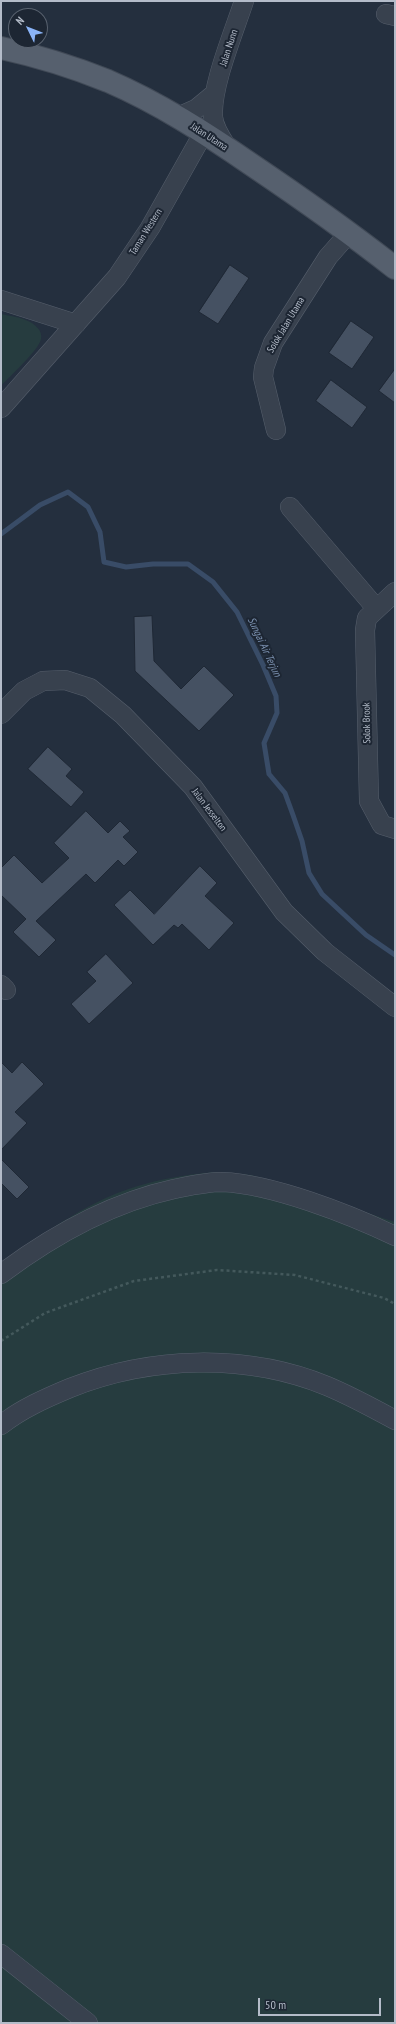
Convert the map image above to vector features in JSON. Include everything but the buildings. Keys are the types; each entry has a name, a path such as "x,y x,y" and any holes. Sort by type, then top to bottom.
{"main road":[{"name":"Jalan Utama","path":"1,48 46,59 109,82 178,117 228,148 350,232 395,268"}],"street":[{"name":"Jalan Nunn","path":"228,148 217,133 213,118 213,95 244,1"},
{"path":"178,117 196,109 213,95"},
{"name":"Taman Western","path":"1,408 117,277 138,246 204,132"},
{"name":"Solok Jalan Utama","path":"276,430 263,377 267,356 273,344 328,258 350,232"},
{"path":"1,300 76,324"},
{"path":"290,506 376,608"},
{"name":"Solok Brook","path":"395,592 376,608 367,618 365,630 369,801 382,825 395,829"},
{"name":"Jalan Jesselton","path":"1,714 24,691 43,681 65,680 90,688 123,715 193,787 284,912 325,952 395,1007"},
{"path":"1,1274 55,1237 91,1217 129,1202 195,1185 221,1182 241,1184 292,1196 395,1236"},
{"path":"1,1425 42,1400 92,1380 142,1367 181,1363 221,1363 251,1366 283,1372 327,1386 395,1420"},
{"path":"1,1954 88,2023"}],"path":[{"path":"1,1341 46,1313 134,1281 216,1270 295,1274 384,1298 395,1304"}],"green space":[{"path":"1,314 31,322 41,333 41,339 35,350 1,386"},
{"path":"217,1172 251,1175 395,1222 395,2023 1,2023 1,1263 70,1217 107,1198 126,1190 163,1179"}],"waterway":[{"name":"Sungai Air Terjun","path":"1,534 40,505 68,492 88,507 100,532 104,562 126,567 153,564 188,564 213,582 237,612 263,665 276,696 277,713 264,743 269,774 285,793 302,841 309,873 322,894 366,935 395,955"}]}
